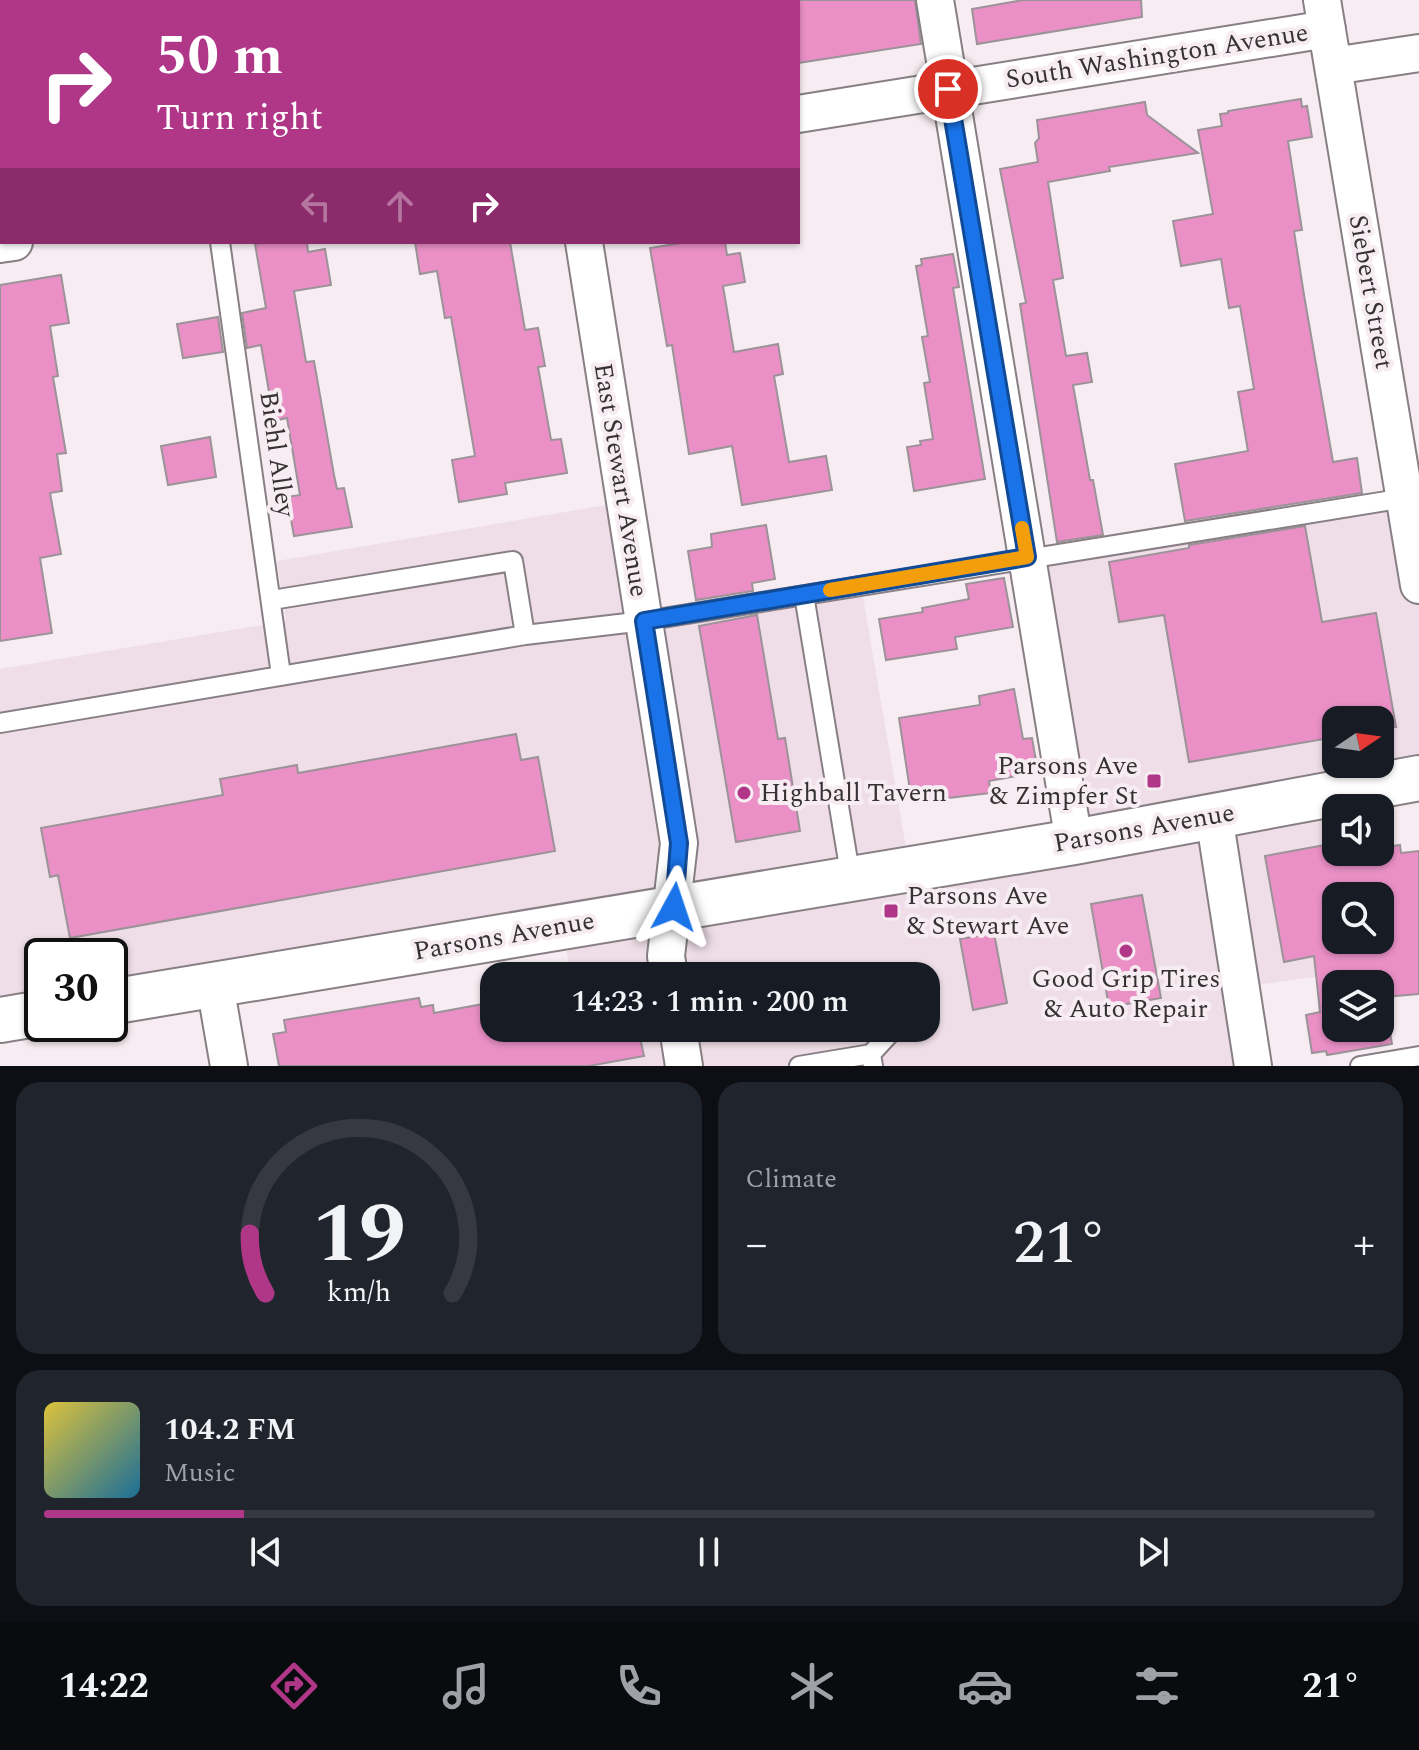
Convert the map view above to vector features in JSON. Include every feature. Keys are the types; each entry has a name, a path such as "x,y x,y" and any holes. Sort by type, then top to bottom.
{"main road":[{"name":"Parsons Avenue","path":"128,999 1074,842 1419,778"},
{"path":"0,1020 24,1016"}],"street":[{"path":"935,0 1074,842"},
{"name":"South Washington Avenue","path":"800,114 948,89 1324,14"},
{"name":"Siebert Street","path":"1324,14 1409,456 1405,498 1419,585"},
{"name":"South Washington Avenue","path":"1333,66 1419,53"},
{"name":"East Stewart Avenue","path":"584,244 679,843 667,962"},
{"path":"1214,816 1253,1066"},
{"path":"215,985 229,1066"},
{"path":"680,1042 684,1066"}],"lane":[{"name":"Biehl Alley","path":"220,244 281,675"},
{"path":"0,723 525,635 644,621 1405,498"},
{"path":"272,600 513,561 525,635"},
{"path":"804,595 851,879"},
{"path":"799,1066 872,1060 885,1042"},
{"path":"1360,1066 1419,1056"}],"shaded area":[{"path":"1409,501 1419,563 1419,774 1370,794 1322,794 1322,866 1367,866 1369,882 1322,882 1322,954 1361,954 1385,967 1322,970 1322,976 1242,987 1258,1066 587,1066 583,1042 940,1042 940,962 568,962 562,926 128,999 128,938 24,938 24,1016 0,1019 0,669 286,621 277,561 624,502 643,622 861,586 909,865 1074,832 1038,563"}],"building":[{"path":"800,0 915,0 921,44 800,63"},
{"path":"1023,0 1141,0 1142,17 977,44 972,9"},
{"path":"1301,99 1302,107 1307,106 1312,137 1288,141 1302,230 1294,231 1333,462 1357,458 1362,493 1185,521 1175,464 1248,451 1238,392 1254,389 1240,306 1229,308 1221,259 1181,266 1173,221 1213,214 1198,130 1222,126 1220,114 1228,111"},
{"path":"1145,102 1147,115 1198,153 1109,167 1110,171 1048,182 1063,278 1053,280 1066,356 1087,353 1092,382 1073,385 1103,535 1057,542 1020,304 1026,303 1000,169 1038,162 1035,143 1039,138 1037,120"},
{"path":"255,244 307,244 308,252 325,249 331,285 294,291 306,362 314,361 337,489 344,488 352,527 294,536 287,497 300,495 287,418 274,421 261,345 247,348 242,313 266,308"},
{"path":"415,244 510,244 525,330 538,328 545,366 538,367 551,440 561,439 567,473 505,483 507,494 459,502 452,460 475,456 451,317 445,318 437,271 420,274"},
{"path":"675,244 725,244 727,255 740,253 745,282 723,286 734,352 778,344 783,374 774,376 789,462 826,456 832,490 742,505 732,446 689,454 672,345 667,346 650,248"},
{"path":"953,254 959,287 953,288 985,479 914,491 907,447 933,439 924,383 930,382 922,337 928,336 916,266 922,265 921,259"},
{"path":"61,275 69,323 50,326 58,376 53,377 66,453 57,454 62,491 50,493 61,554 40,558 52,633 0,641 0,285"},
{"path":"218,317 223,352 183,358 177,324"},
{"path":"210,437 216,477 168,485 161,446"},
{"path":"766,525 775,579 752,583 753,591 696,600 688,551 712,547 711,534"},
{"path":"1305,526 1322,622 1376,613 1392,706 1322,706 1322,739 1189,762 1164,615 1119,622 1109,562 1189,548 1189,545"},
{"path":"1004,578 1013,627 955,637 957,649 886,660 879,619 923,612 922,608 969,599 966,584"},
{"path":"757,615 778,739 785,738 800,831 736,842 699,626"},
{"path":"1014,689 1023,739 1032,738 1038,772 989,781 991,793 916,802 915,797 911,797 899,718 980,705 979,696"},
{"path":"516,734 521,760 538,757 555,851 70,938 58,875 50,877 41,828 223,795 220,779 297,765 298,773"},
{"path":"1400,845 1401,853 1419,851 1419,994 1394,996 1394,970 1322,970 1322,1042 1392,1044 1327,1055 1326,1051 1312,1053 1306,1015 1320,1012 1314,956 1284,962 1265,856 1322,846 1322,866 1394,866 1394,846"},
{"name":"Good Grip Tires & Auto Repair","path":"1142,895 1161,998 1109,1007 1091,904"},
{"path":"994,933 1007,1003 973,1010 960,939"},
{"path":"419,998 421,1007 433,1005 434,1013 480,1005 480,1042 641,1042 644,1056 589,1066 279,1066 273,1034 286,1032 284,1020"}],"slow traffic":[{"path":"830,590 1027,557 1022,528"}],"place":[{"name":"Parsons Ave & Zimpfer St","path":"1154,781"},
{"name":"Highball Tavern","path":"744,793"},
{"name":"Parsons Ave & Stewart Ave","path":"891,911"},
{"name":"Good Grip Tires & Auto Repair","path":"1126,951"}],"route":[{"path":"674,907 679,843 644,621 1027,557 948,89"}]}
